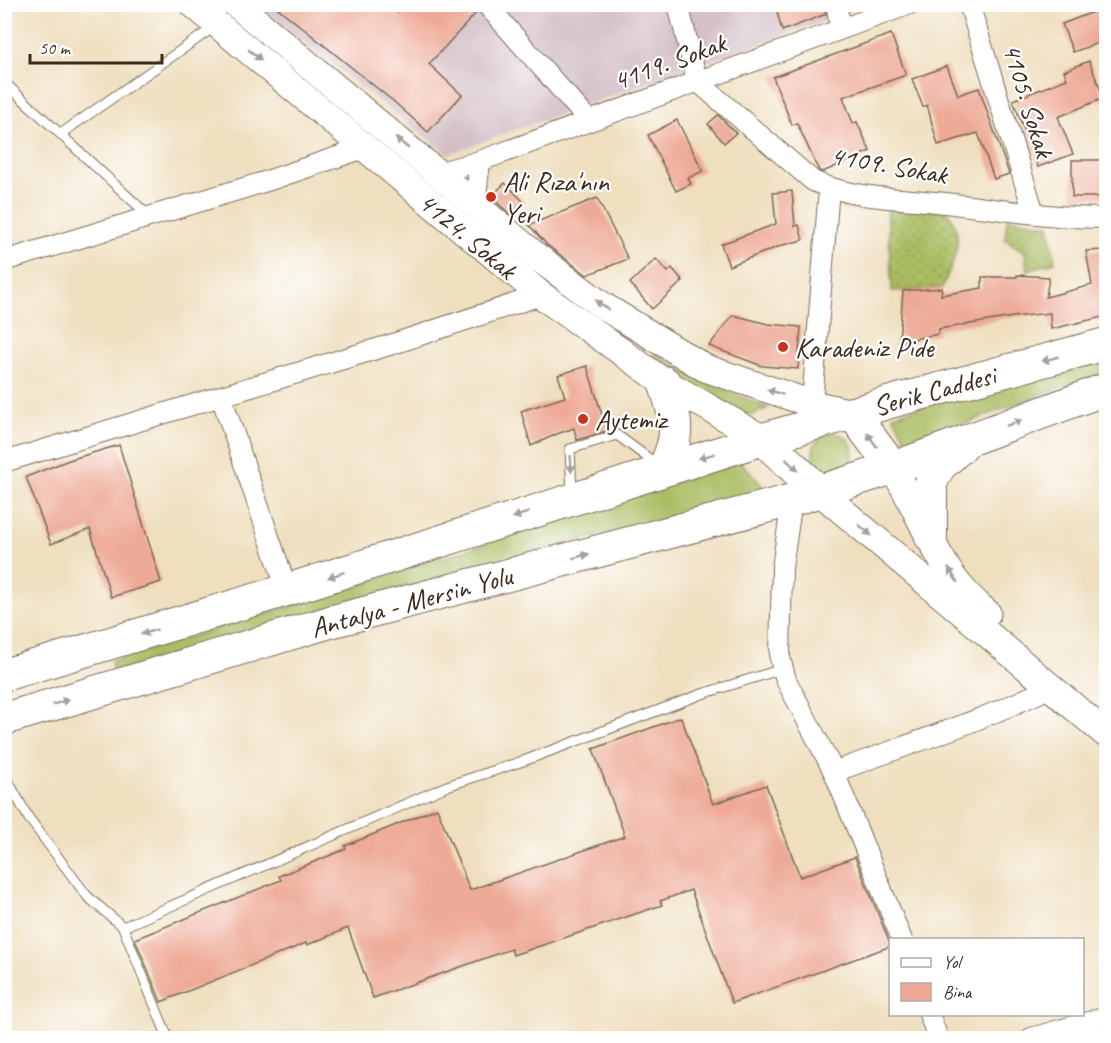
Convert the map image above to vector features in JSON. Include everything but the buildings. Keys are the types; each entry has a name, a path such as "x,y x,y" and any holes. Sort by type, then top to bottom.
{"highway":[{"name":"Serik Caddesi","path":"763,438 1107,344"},
{"path":"663,469 675,445 676,433 672,404 664,382"},
{"name":"Serik Caddesi","path":"806,496 892,468 1107,389"},
{"path":"852,412 892,468"},
{"path":"763,438 806,496"},
{"name":"Antalya - Mersin Yolu","path":"4,675 287,590 763,438"},
{"path":"931,537 931,483 939,467 969,440"},
{"name":"Antalya - Mersin Yolu","path":"4,719 330,622 806,496"}],"main road":[{"name":"4124. Sokak","path":"193,4 235,10 364,148 541,295 664,382 763,438"},
{"path":"235,10 560,275 639,329 705,368 812,404 852,412"},
{"path":"892,468 908,492 954,579 979,606 1031,653 1107,710"},
{"path":"806,496 1107,735"}],"street":[{"path":"486,4 589,121"},
{"path":"678,4 697,81"},
{"path":"836,4 841,29"},
{"name":"4119. Sokak","path":"437,173 480,161 910,4"},
{"name":"4105. Sokak","path":"969,4 1034,213"},
{"name":"4109. Sokak","path":"697,81 798,169 813,181 829,188 858,194 1034,213 1107,218"},
{"path":"4,261 364,148"},
{"path":"475,205 480,161"},
{"path":"812,404 829,188"},
{"path":"5,460 396,343 541,295"},
{"path":"221,396 287,590"},
{"path":"806,496 782,568 780,658 782,669 834,772 902,938"},
{"path":"834,772 970,721 1049,687"},
{"path":"930,1016 938,1038"},
{"path":"1031,1038 1107,1017"}],"lane":[{"path":"62,134 235,10"},
{"path":"4,82 150,217"},
{"path":"573,499 570,449 617,435 663,469"},
{"path":"123,927 447,786 526,760 713,690 782,669"},
{"path":"4,774 28,817 87,896 123,927 168,1038"}],"shaded area":[{"path":"256,5 868,5 448,154"}],"green space":[{"path":"887,204 947,211 953,221 957,240 954,259 942,288 892,291"},
{"path":"1007,218 1049,225 1055,262 1027,270 1025,252 1005,239"},
{"path":"654,353 695,377 768,408 748,417 693,386 652,358"},
{"path":"1106,354 1106,373 1039,395 909,445 893,415"},
{"path":"833,433 841,434 847,439 852,445 852,461 847,467 841,472 833,473 825,472 819,467 814,461 813,453 814,445 819,439 825,434"},
{"path":"740,461 769,493 515,557 113,672 111,661 356,586"}],"place":[{"name":"Ali Rıza'nın Yeri","path":"491,197"},
{"name":"Karadeniz Pide","path":"783,347"},
{"name":"Aytemiz","path":"583,419"}]}
